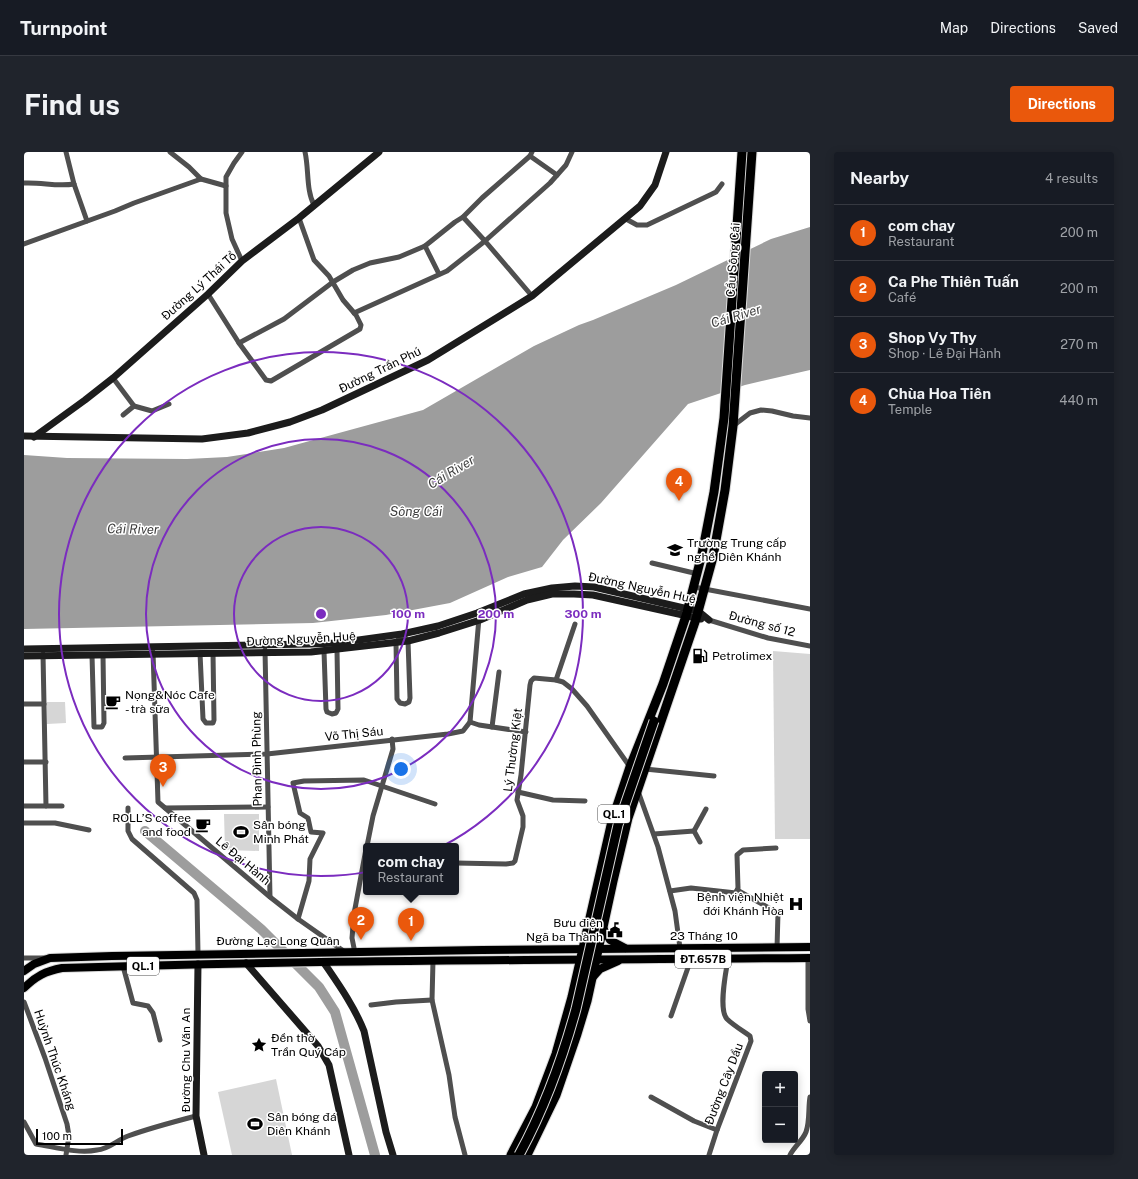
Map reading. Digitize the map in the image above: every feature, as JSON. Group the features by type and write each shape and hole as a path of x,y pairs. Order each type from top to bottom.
{"highway":[{"name":"Cầu Sông Cái","path":"698,574 714,492 724,418 742,152"},
{"name":"Cầu Sông Cái","path":"734,422 752,152"},
{"name":"QL.1","path":"528,1155 545,1120 566,1068 579,1028 592,978 621,844 705,589 719,525 734,422"},
{"name":"QL.1","path":"511,1155 536,1107 556,1054 581,959 612,821 630,767 663,684 687,613 698,574"},
{"name":"QL.1","path":"519,1155 550,1091 568,1038 576,1010 618,825 654,721 663,684"},
{"name":"QL.1","path":"654,721 673,687"}],"main road":[{"name":"ĐT.657B","path":"603,928 610,940 628,949"},
{"name":"23 Tháng 10","path":"598,949 810,947"},
{"name":"Đường Lạc Long Quân","path":"24,971 34,964 50,958 198,954 598,949"},
{"name":"23 Tháng 10","path":"581,959 809,958"},
{"name":"Đường Lạc Long Quân","path":"24,988 37,976 53,970 123,966 581,959"},
{"name":"ĐT.657B","path":"592,978 600,969 623,959"}],"street":[{"path":"66,152 74,184 87,221"},
{"path":"170,152 189,167 200,179 226,186"},
{"path":"242,152 226,177 226,213 228,225 234,245 242,261"},
{"path":"305,152 308,164 310,195 314,205"},
{"name":"Đường Lý Thái Tổ","path":"34,437 113,378 208,294 242,261 299,218 379,152"},
{"path":"354,313 452,268 485,241 557,175 566,164 572,152"},
{"name":"Đường Trần Phú","path":"24,436 202,439 248,433 290,422 322,410 428,360 532,296 640,206 655,185 666,152"},
{"path":"239,343 284,319 333,282 360,266 398,257 425,246 454,222 463,217 531,154 557,175"},
{"path":"24,244 200,179"},
{"path":"24,183 74,184"},
{"path":"626,219 637,225 647,225 716,192 722,184"},
{"path":"463,217 532,296"},
{"path":"208,294 239,343 266,380 271,381 360,330 361,325 354,313 343,300 329,276 314,260 299,218"},
{"path":"425,246 439,274"},
{"path":"113,378 134,406 152,411 169,404"},
{"path":"123,415 134,406"},
{"path":"734,422 750,413 761,410 810,418"},
{"path":"652,563 698,574"},
{"name":"Đường Nguyễn Huệ","path":"24,656 43,652 153,650 265,649 324,651 408,641 439,633 532,592 575,586 594,587 697,615 709,620"},
{"path":"694,587 810,609"},
{"path":"478,616 470,722 492,728 526,732"},
{"name":"Đường Nguyễn Huệ","path":"24,649 43,652 92,655 153,650 213,653 337,643 402,634 478,616"},
{"name":"Đường số 12","path":"709,620 768,638 810,646"},
{"path":"575,624 556,680 563,682 582,700 630,767"},
{"path":"402,634 408,641 410,698 409,702 405,704 400,703 398,699 396,642 402,634"},
{"name":"Phan Đình Phùng","path":"265,649 270,897"},
{"name":"Lê Đại Hành","path":"153,650 158,802 270,897 346,953"},
{"path":"324,651 326,709 327,712 332,714 336,713 338,709 337,650"},
{"path":"43,652 46,806"},
{"path":"200,653 203,719 206,723 213,723 214,720 213,653"},
{"path":"92,655 94,727 102,727 104,723 103,655"},
{"path":"492,728 499,672"},
{"name":"Lý Thường Kiệt","path":"459,863 506,864 514,862 518,852 524,823 517,802 526,732 530,685 531,681 536,677 556,680"},
{"path":"24,704 44,704"},
{"name":"Võ Thị Sáu","path":"125,758 268,754 448,734 464,731 470,722"},
{"path":"368,843 373,816 393,749 392,740"},
{"path":"24,762 46,762"},
{"path":"645,769 714,776"},
{"path":"298,919 309,881 310,859 323,833 311,832 308,818 300,813 293,783 304,781 364,780 435,804"},
{"path":"638,790 654,834 670,891 676,917 680,948"},
{"path":"518,792 553,800 585,801"},
{"path":"24,806 62,806"},
{"path":"164,808 268,807"},
{"path":"128,808 128,832 132,839 194,893 197,900 198,954"},
{"path":"694,831 706,809"},
{"path":"24,823 55,824 89,830"},
{"path":"654,834 694,831"},
{"path":"694,831 700,842"},
{"path":"737,890 737,855 743,850 776,848"},
{"path":"355,953 352,938 354,914 363,868"},
{"path":"670,891 691,888 722,893 736,893 737,890"},
{"path":"737,890 778,913 777,948"},
{"path":"24,958 50,958"},
{"path":"809,958 808,1008 810,1021"},
{"path":"671,1016 691,959"},
{"name":"Đường Cây Dầu","path":"709,1155 751,1041 750,1036 727,1019 723,1011 724,987 728,959"},
{"path":"433,961 432,1000 449,1075 455,1117 465,1155"},
{"path":"324,963 351,1003 361,1025 370,1057 386,1132 393,1155"},
{"name":"Đường Chu Văn An","path":"198,964 196,1116 204,1155"},
{"path":"246,964 318,1046 329,1066 349,1155"},
{"path":"123,966 133,1002 148,1006 153,1013 160,1040"},
{"path":"371,1005 432,1000"},
{"name":"Huỳnh Thúc Kháng","path":"24,1002 67,1124 69,1136 67,1152"},
{"path":"651,1097 694,1121 717,1130"},
{"path":"790,1155 805,1134 810,1097"},
{"path":"24,1122 36,1144 67,1152 104,1149 130,1136 168,1123 196,1116"}],"shaded area":[{"path":"773,651 810,654 810,839 775,839"},
{"path":"47,702 65,702 66,723 47,724"},
{"name":"Sân bóng Minh Phát","path":"224,814 259,814 259,851 225,850"},
{"name":"Sân bóng đá Diên Khánh","path":"276,1079 292,1155 232,1155 218,1092"}],"water":[{"name":"Sông Cái","path":"810,227 810,370 745,385 688,404 601,503 563,540 542,567 508,577 450,603 386,615 313,623 24,629 24,455 67,458 187,459 227,457 284,448 423,410 534,346 579,325 676,285 771,239"}],"waterway":[{"path":"145,831 261,929 319,987 335,1012 375,1155"}],"place":[{"name":"Chùa Hoa Tiên","path":"679,501"},
{"name":"Trường Trung cấp nghề Diên Khánh","path":"675,550"},
{"name":"Petrolimex","path":"700,656"},
{"name":"Nọng&Nóc Cafe - trà sữa","path":"113,702"},
{"name":"Shop Vy Thy","path":"163,787"},
{"name":"ROLL’S coffee and food","path":"203,825"},
{"name":"Sân bóng Minh Phát","path":"241,832"},
{"name":"Bệnh viện Nhiệt đới Khánh Hòa","path":"796,904"},
{"name":"Bưu điện Ngã ba Thành","path":"615,930"},
{"name":"Ca Phe Thiên Tuấn","path":"361,940"},
{"name":"com chay","path":"411,941"},
{"name":"Đền thờ Trần Quý Cáp","path":"259,1045"},
{"name":"Sân bóng đá Diên Khánh","path":"255,1124"}],"water label":[{"name":"Cái River","path":"736,316"},
{"name":"Cái River","path":"451,472"},
{"name":"Cái River","path":"133,529"}]}
